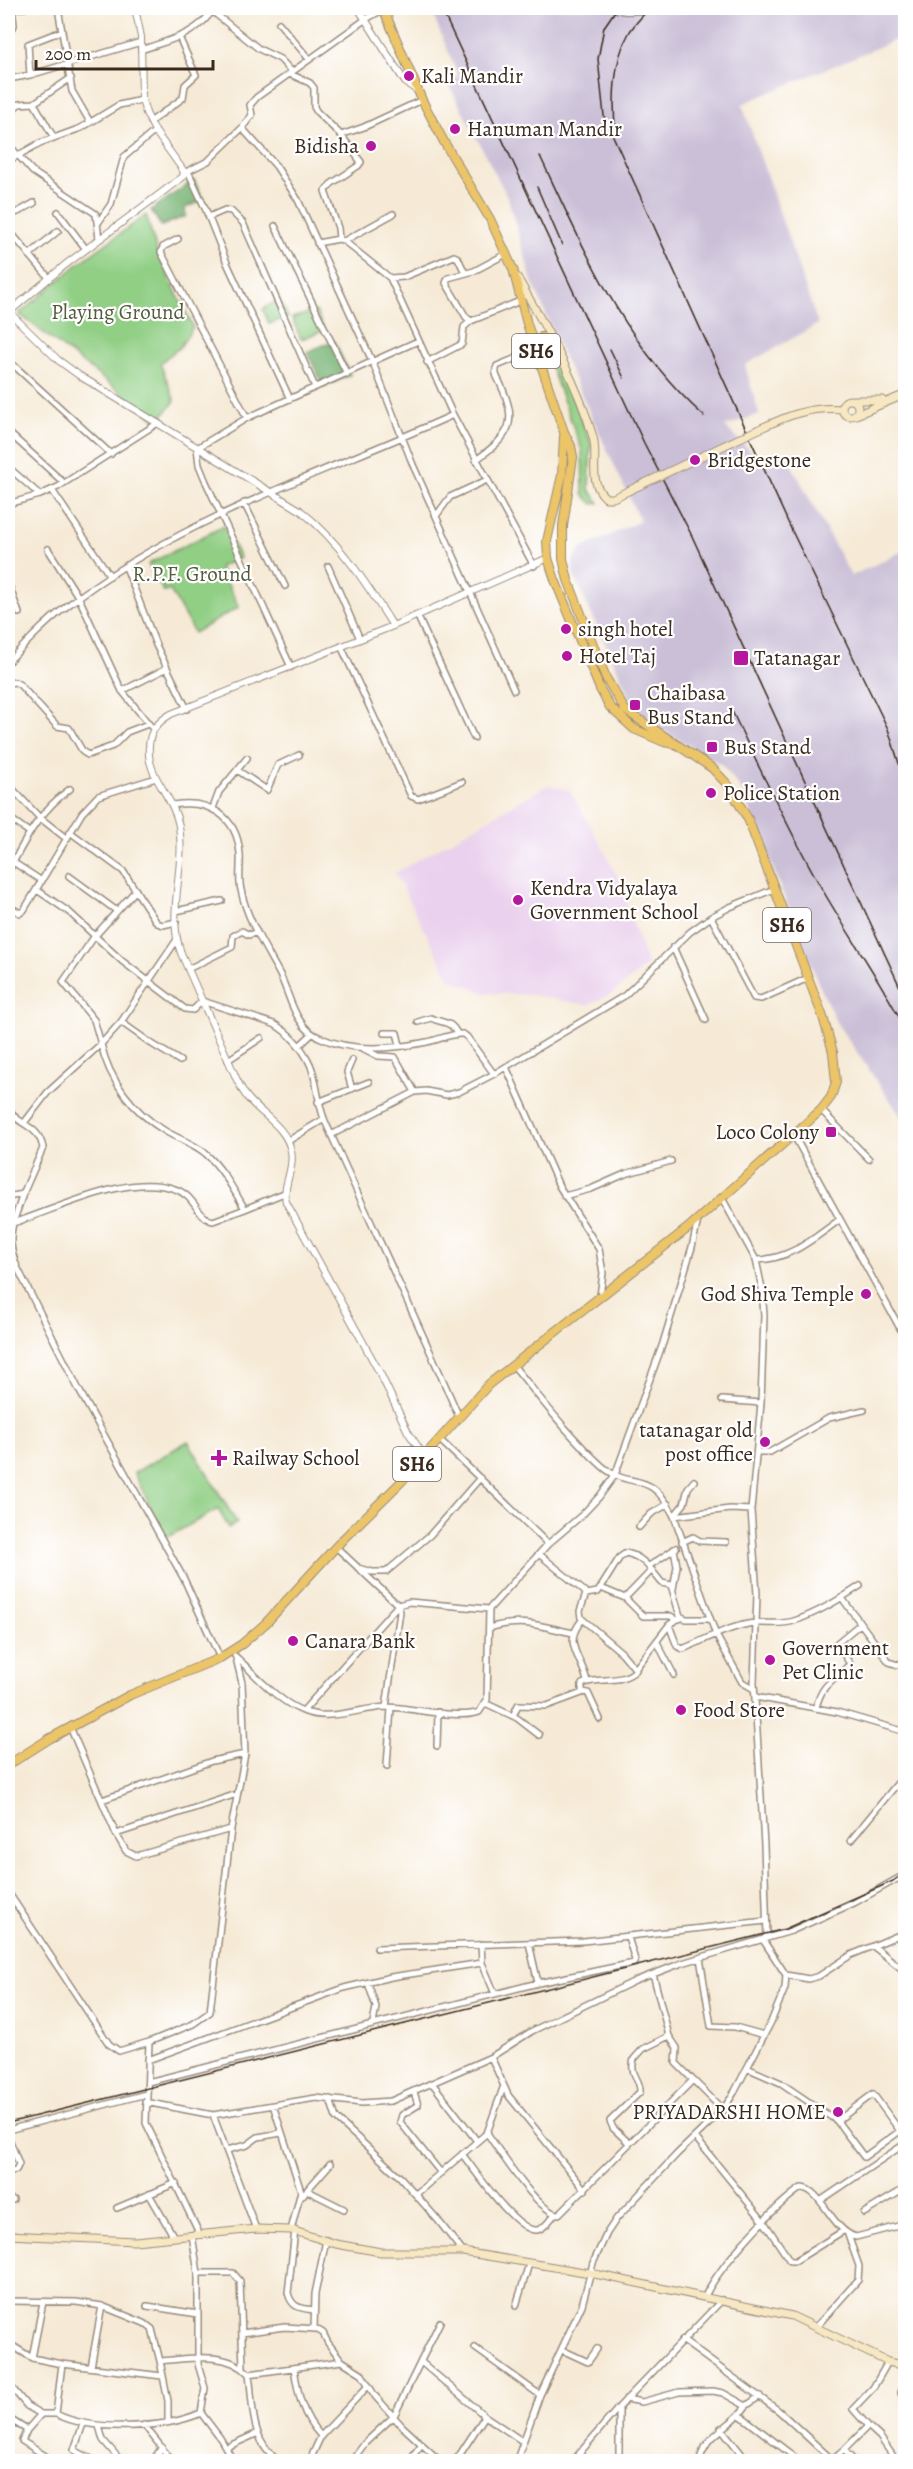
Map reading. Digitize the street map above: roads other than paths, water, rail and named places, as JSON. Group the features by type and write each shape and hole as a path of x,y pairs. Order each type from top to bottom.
{"main road":[{"name":"SH6","path":"8,1765 70,1727 130,1695 234,1653 266,1623 489,1384 698,1219 821,1110 831,1097 836,1082 836,1066 823,1017 748,819 738,799 712,768 626,710 606,678 567,580 563,559 563,534 573,457 571,446 535,349 513,269 490,219 444,142 421,96 383,8"},
{"path":"513,269 553,342 594,439 596,488 606,498 613,498 798,412 815,408 842,409 848,416 856,415 887,400 906,394"},
{"path":"535,349 542,337 553,342"},
{"path":"842,409 845,402 852,400 887,400"},
{"path":"852,400 859,408 856,415"},
{"name":"SH6","path":"564,432 564,462 547,541 548,558 559,591 610,707 634,729 658,740 675,744"},
{"path":"8,2235 135,2241 256,2229 293,2230 381,2252 463,2252 590,2273 792,2316 888,2362 906,2366"}],"street":[{"path":"8,33 14,25 10,8 24,8"},
{"path":"58,8 72,91 90,122"},
{"path":"135,8 141,42 142,100 150,122 154,131 186,172 209,217 226,263 290,399"},
{"path":"341,135 364,127 421,96 405,82 358,8"},
{"path":"383,8 252,102 250,108 252,115 208,161 186,172 182,179 99,239 8,312 58,360 80,376 307,515 341,548 393,626"},
{"path":"614,8 636,10 663,8"},
{"path":"141,50 197,28 213,9 259,49 280,59 291,73 310,83 314,88 314,107 317,112 341,135 361,162 325,191 342,240 390,278 453,415 534,566"},
{"path":"279,23 309,59"},
{"path":"30,75 27,47 29,42 62,31"},
{"path":"150,122 183,98 185,85 196,75 179,37"},
{"path":"8,76 14,78 30,75 141,42"},
{"path":"8,113 19,104 34,103 71,78"},
{"path":"8,162 90,122 119,105 142,100"},
{"path":"34,103 54,138"},
{"path":"242,128 288,183 373,363 402,438 514,690"},
{"path":"97,225 111,204 124,157 154,131"},
{"path":"8,144 33,172 96,214 99,239"},
{"path":"8,214 18,212 34,203"},
{"path":"209,217 225,210 231,211 243,223 315,387"},
{"path":"58,212 86,249"},
{"path":"317,243 342,240 393,214"},
{"path":"275,226 347,374"},
{"path":"8,229 49,278"},
{"path":"29,255 58,231"},
{"path":"178,238 163,247 161,252 247,418"},
{"path":"471,321 466,317 446,283 448,278 465,273 506,254"},
{"path":"390,278 404,277 454,255 458,258 465,273"},
{"path":"428,362 459,346 464,340 464,327 471,321 520,301"},
{"path":"197,448 247,418 418,341"},
{"path":"476,460 504,438 511,419 510,409 495,370 501,363 535,349"},
{"path":"8,360 111,454"},
{"path":"8,662 48,622 110,576 126,567 244,503 453,415"},
{"path":"8,503 52,490 158,423"},
{"path":"8,432 63,482"},
{"path":"197,448 200,465 221,515 291,667"},
{"path":"8,467 40,495"},
{"path":"436,516 450,496 486,480"},
{"path":"52,490 110,576"},
{"path":"244,503 285,586"},
{"path":"48,549 79,598 122,691 151,727 148,756 150,767 173,805 177,815 180,839 176,941 228,1060 247,1097 278,1126 288,1141 292,1165 284,1193 286,1202 381,1375 408,1432 424,1456"},
{"path":"8,683 15,682 20,685 57,726 69,728 83,752 88,756 113,746 127,732 151,727 160,720 393,626 548,558"},
{"path":"328,566 360,639"},
{"path":"126,567 167,668 187,709"},
{"path":"8,583 19,613"},
{"path":"417,615 474,738"},
{"path":"341,646 411,796 418,799 462,782"},
{"path":"122,691 167,668"},
{"path":"237,770 267,790 278,765 299,755"},
{"path":"213,808 219,792 247,758"},
{"path":"8,906 20,913 82,813 98,796 156,778"},
{"path":"8,784 39,817 67,839"},
{"path":"8,872 39,817 57,798 70,789"},
{"path":"173,805 189,802 213,808 229,824 235,834 240,853 241,890 292,1007 305,1027 312,1034 328,1041 362,1048 378,1056 395,1057 415,1092"},
{"path":"8,817 29,832"},
{"path":"70,832 123,871 157,923 164,925 176,922"},
{"path":"13,862 42,880"},
{"path":"69,876 117,911"},
{"path":"331,1134 415,1092 426,1090 447,1095 459,1092 494,1074 624,996 674,947 711,917 774,889"},
{"path":"36,890 69,912 94,937 149,983 190,1011 197,1008 202,1001"},
{"path":"136,890 94,937 63,982 94,1020 105,1062 122,1092 162,1130 189,1143 213,1161 224,1173 245,1209"},
{"path":"176,911 222,902"},
{"path":"711,917 754,998 761,999 808,978"},
{"path":"188,969 232,947 233,936 236,933 242,931 249,935 258,932"},
{"path":"24,1123 48,1092 122,1022 176,941"},
{"path":"674,947 706,1020"},
{"path":"202,1001 274,1024 291,1036 299,1046 314,1075 318,1102 324,1119 459,1417"},
{"path":"418,1022 431,1018 439,1022 448,1022 454,1026 457,1034"},
{"path":"122,1022 152,1044 180,1060"},
{"path":"384,1033 397,1033 400,1045"},
{"path":"299,1046 312,1034"},
{"path":"362,1048 422,1043 457,1034 467,1037 494,1074"},
{"path":"228,1060 261,1038"},
{"path":"352,1060 347,1072 352,1089"},
{"path":"506,1067 564,1196 599,1249 603,1273 600,1296"},
{"path":"318,1102 369,1082"},
{"path":"8,1104 11,1115 38,1133 43,1148 13,1223 11,1244 17,1267 79,1390 184,1578 220,1658"},
{"path":"821,1110 869,1159"},
{"path":"288,1141 324,1119"},
{"path":"793,1134 906,1339"},
{"path":"564,1196 671,1161"},
{"path":"13,1223 92,1196 140,1185 159,1185 186,1194 207,1219 220,1220 284,1193"},
{"path":"8,1197 23,1194"},
{"path":"722,1198 756,1260 762,1288 764,1316 761,1403 751,1510 757,1594 754,1689 764,1845 766,1935 763,1940"},
{"path":"234,1653 280,1697 314,1715 388,1708 472,1714 478,1712 485,1703 489,1680 489,1609 548,1544 582,1515 615,1475 663,1342 692,1247 698,1219"},
{"path":"756,1260 783,1257 839,1220"},
{"path":"513,1365 575,1439 604,1468 615,1475 651,1485 668,1504 708,1619 742,1682 754,1689"},
{"path":"722,1400 761,1403"},
{"path":"757,1452 771,1452 829,1418 864,1410"},
{"path":"439,1438 548,1544"},
{"path":"356,1567 372,1572 386,1572 430,1535 480,1478"},
{"path":"674,1516 684,1504 688,1488 694,1481"},
{"path":"639,1527 651,1514 668,1504"},
{"path":"674,1516 730,1509 751,1510"},
{"path":"625,1598 651,1568 693,1537 700,1541 726,1542"},
{"path":"336,1547 398,1605 400,1612 388,1708 387,1766"},
{"path":"674,1549 677,1566 673,1588 679,1619"},
{"path":"539,1554 586,1594 595,1594 601,1588 622,1554 630,1554 651,1568 660,1581 669,1583 673,1588"},
{"path":"669,1625 677,1646 681,1649 756,1623 779,1624 794,1621 842,1598 860,1586"},
{"path":"601,1588 625,1598 643,1616 708,1619"},
{"path":"586,1594 579,1615 582,1620 622,1653 636,1668"},
{"path":"842,1598 889,1662 898,1665 906,1660"},
{"path":"303,1711 398,1605 409,1602 489,1609"},
{"path":"583,1692 582,1684 588,1681 605,1682 634,1672 669,1625 679,1619"},
{"path":"582,1620 573,1633 572,1640 588,1681"},
{"path":"489,1628 513,1622 524,1622 573,1633"},
{"path":"816,1708 822,1689 850,1664 837,1643 860,1624"},
{"path":"657,1642 674,1675"},
{"path":"8,1892 109,2044 119,2051 149,2042 193,2024 210,2012 231,1829 245,1754 242,1683 234,1653"},
{"path":"513,1716 518,1705 547,1706 587,1692 600,1719"},
{"path":"755,1697 869,1720 906,1732"},
{"path":"485,1703 513,1716 539,1735"},
{"path":"437,1746 438,1712"},
{"path":"70,1727 116,1834 126,1851 136,1856 231,1829"},
{"path":"102,1800 212,1761 245,1754"},
{"path":"851,1840 906,1773"},
{"path":"116,1834 237,1794"},
{"path":"145,2102 213,2115 310,2098 362,2103 391,2101 491,2057 532,2031 635,1981 821,1919 906,1874"},
{"path":"377,1948 628,1937 766,1920"},
{"path":"786,1975 800,1979 819,1976 851,1955 906,1932"},
{"path":"148,2082 538,1983 634,1964 635,1960 628,1937"},
{"path":"516,2462 540,2395 582,2305 590,2273 607,2233 617,2218 723,2110 780,2003 786,1975 763,1940"},
{"path":"529,1943 538,1983"},
{"path":"481,1944 482,1963 495,1995"},
{"path":"873,1946 905,1971 906,1986"},
{"path":"700,1958 711,2026 735,2027 764,2035"},
{"path":"148,2060 219,2036 318,1997 368,1983 482,1963"},
{"path":"653,1974 669,2036 677,2048 676,2063 723,2110"},
{"path":"368,1983 376,2007 373,2024"},
{"path":"629,2143 613,2128 610,2121 640,2092 640,2085 633,2073 634,2059 643,2049 669,2036"},
{"path":"149,2042 146,2123 150,2136 176,2183 196,2234 198,2369 205,2388 201,2413 227,2447 234,2462"},
{"path":"491,2057 503,2088 585,2190"},
{"path":"747,2068 781,2083 837,2121 864,2157 900,2131 873,2094 837,2121"},
{"path":"462,2154 498,2200 529,2229 536,2230 542,2228 554,2214 564,2212 693,2080"},
{"path":"432,2083 477,2141"},
{"path":"416,2194 487,2133 503,2088"},
{"path":"414,2092 418,2105 402,2115 400,2122 441,2173"},
{"path":"8,2130 146,2094"},
{"path":"330,2099 336,2118 416,2194 463,2252"},
{"path":"273,2105 300,2185 301,2197 293,2230 288,2293 292,2304 313,2310"},
{"path":"213,2115 256,2229"},
{"path":"227,2150 247,2145 258,2137 281,2133"},
{"path":"487,2133 535,2198 554,2214"},
{"path":"8,2136 19,2164 16,2170 8,2172"},
{"path":"695,2137 764,2222 792,2262 845,2233 856,2237 894,2229 906,2224"},
{"path":"820,2201 906,2143"},
{"path":"301,2197 330,2164"},
{"path":"117,2208 176,2183"},
{"path":"705,2296 722,2268 764,2222 801,2188 811,2191 845,2233 859,2266 858,2280 816,2327"},
{"path":"864,2213 906,2188"},
{"path":"308,2191 344,2210"},
{"path":"149,2193 174,2237"},
{"path":"314,2329 313,2310 326,2240"},
{"path":"516,2306 529,2264"},
{"path":"198,2273 228,2272 237,2276 240,2281 243,2367"},
{"path":"572,2462 626,2399 722,2300"},
{"path":"8,2301 102,2306 148,2325 154,2332 154,2345 160,2361 168,2401 168,2421"},
{"path":"32,2358 43,2302"},
{"path":"91,2367 102,2306"},
{"path":"147,2306 198,2314"},
{"path":"351,2462 365,2443 394,2416 440,2322"},
{"path":"242,2333 285,2327 314,2329 323,2333 342,2361 361,2373 368,2386 394,2416 421,2445 441,2462"},
{"path":"682,2340 760,2396 831,2459 844,2450 868,2426"},
{"path":"8,2343 32,2358 62,2364 162,2376"},
{"path":"475,2348 540,2395"},
{"path":"562,2350 588,2362 597,2349"},
{"path":"160,2361 221,2358 243,2367 249,2374 256,2434 279,2462"},
{"path":"249,2374 342,2361"},
{"path":"421,2362 485,2416 522,2441"},
{"path":"888,2362 873,2388 853,2409 880,2437 897,2462"},
{"path":"56,2414 62,2364"},
{"path":"294,2368 298,2395 305,2415 321,2436"},
{"path":"906,2377 902,2393 906,2405"},
{"path":"8,2383 27,2406 41,2414 56,2414 83,2424 144,2425 190,2418 201,2413"},
{"path":"309,2462 321,2436 368,2386"},
{"path":"626,2399 642,2402 679,2392 713,2391 723,2393 746,2406"},
{"path":"699,2462 709,2441 721,2428 740,2415 746,2406 760,2396"},
{"path":"619,2407 620,2462"},
{"path":"41,2414 27,2430 23,2443 54,2462"},
{"path":"740,2415 801,2462"},
{"path":"455,2462 485,2416"},
{"path":"8,2418 27,2430"},
{"path":"83,2424 74,2451 97,2462"},
{"path":"144,2425 173,2462"},
{"path":"99,2426 103,2440 122,2462"},
{"path":"721,2428 748,2462"},
{"path":"227,2447 256,2434"},
{"path":"408,2462 421,2445"},
{"path":"152,2462 162,2447"},
{"path":"844,2450 855,2462"}],"railway":[{"path":"441,8 644,443 691,534 906,1000"},
{"path":"617,8 604,27 598,59 604,116 792,531 888,729 904,779"},
{"path":"616,134 614,95 620,56 633,26 649,8"},
{"path":"540,156 590,261 629,327 676,389 704,416"},
{"path":"537,187 562,245"},
{"path":"610,349 624,378"},
{"path":"731,709 810,867 906,1030"},
{"path":"8,2123 785,1929 893,1881 906,1872"}],"place":[{"name":"Kali Mandir","path":"409,76"},
{"name":"Hanuman Mandir","path":"455,129"},
{"name":"Bidisha","path":"371,146"},
{"name":"Bridgestone","path":"695,460"},
{"name":"singh hotel","path":"566,629"},
{"name":"Hotel Taj","path":"567,656"},
{"name":"Tatanagar","path":"741,658"},
{"name":"Chaibasa Bus Stand","path":"635,705"},
{"name":"Bus Stand","path":"712,747"},
{"name":"Police Station","path":"711,793"},
{"name":"Kendra Vidyalaya Government School","path":"518,900"},
{"name":"Loco Colony","path":"831,1132"},
{"name":"God Shiva Temple","path":"866,1294"},
{"name":"tatanagar old post office","path":"765,1442"},
{"name":"Railway School","path":"219,1458"},
{"name":"Canara Bank","path":"293,1641"},
{"name":"Government Pet Clinic","path":"770,1660"},
{"name":"Food Store","path":"681,1710"},
{"name":"PRIYADARSHI HOME","path":"838,2112"}],"park label":[{"name":"Playing Ground","path":"118,312"},
{"name":"R.P.F. Ground","path":"192,574"}]}
